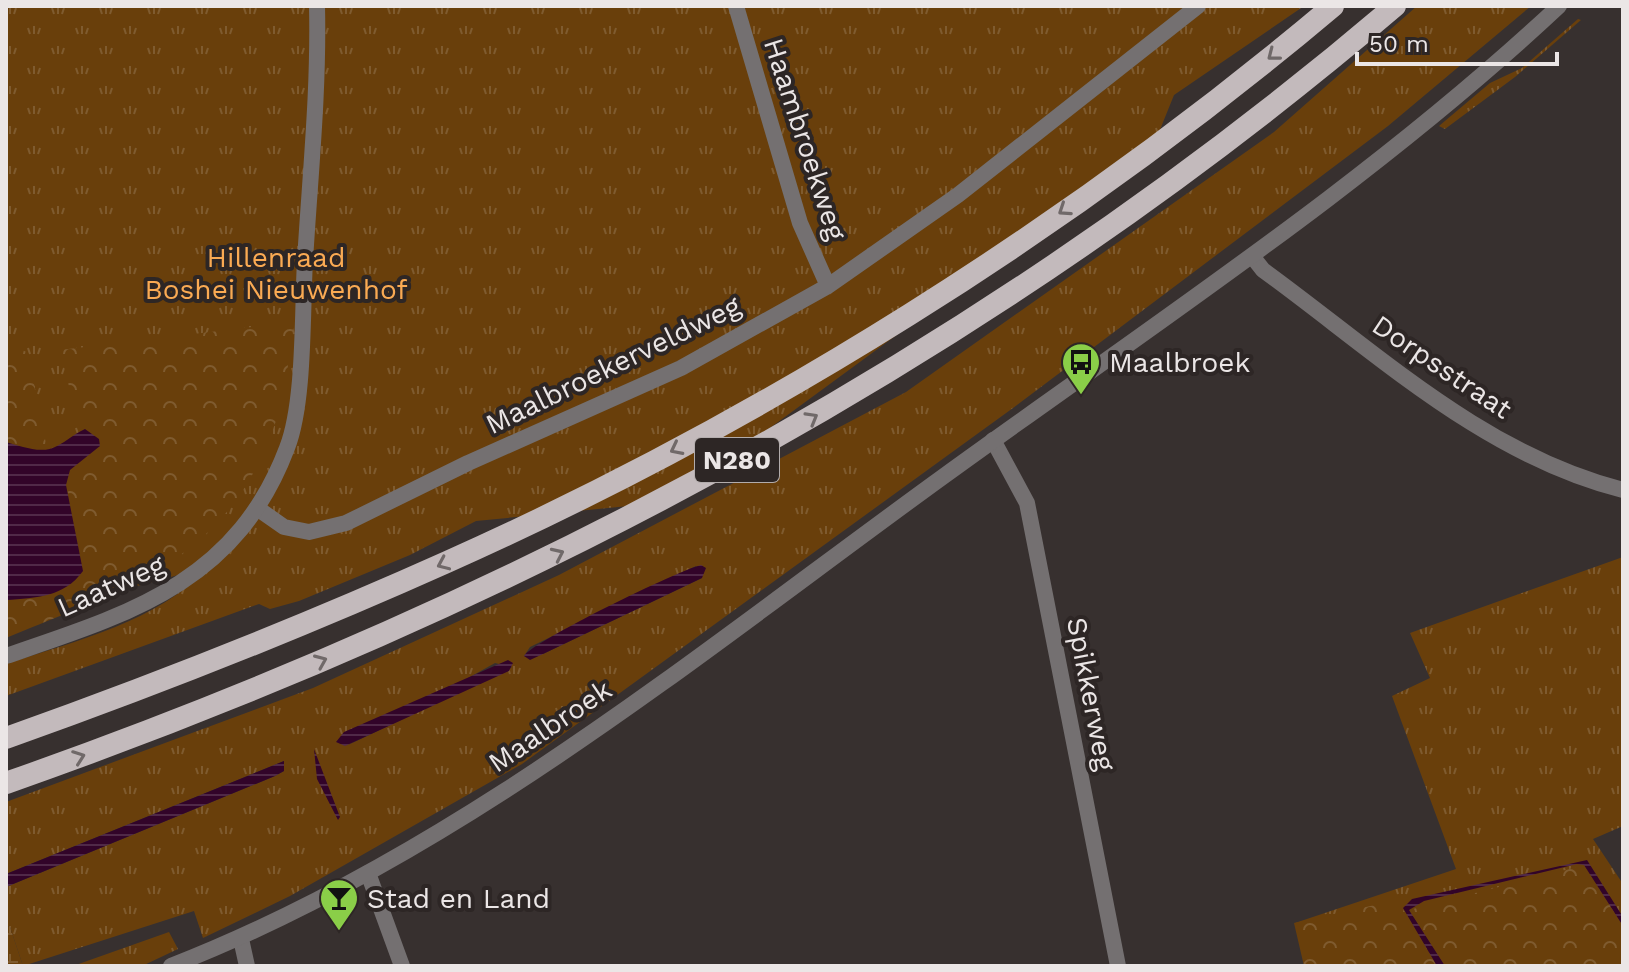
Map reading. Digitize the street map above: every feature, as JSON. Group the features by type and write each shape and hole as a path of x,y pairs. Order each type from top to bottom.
{"highway":[{"name":"N280","path":"6,738 150,687 448,562 689,442 839,356 978,268 1206,107 1333,6"},
{"name":"N280","path":"6,783 163,726 448,606 577,545 762,447 996,306 1110,228 1268,110 1395,6"}],"street":[{"name":"Laatweg","path":"6,656 123,615 180,585 222,549 257,508 288,447 299,382 317,6"},
{"name":"Haambroekweg","path":"736,6 800,223 828,286"},
{"name":"Maalbroekerveldweg","path":"257,508 284,527 309,532 346,523 468,463 681,368 828,286 958,195 1198,6"},
{"name":"Maalbroek","path":"171,966 241,939 368,873 548,762 1252,256 1407,136 1559,6"},
{"name":"Dorpsstraat","path":"1252,256 1263,270 1402,376 1489,434 1586,481 1623,490"},
{"name":"Spikkerweg","path":"993,440 1027,503 1118,966"},
{"path":"368,873 402,966"},
{"path":"241,939 247,966"}],"green space":[{"name":"Hillenraad Boshei Nieuwenhof","path":"6,6 1304,6 1174,95 1153,147 669,502 476,521 410,555 299,601 270,609 259,604 6,696 6,664 141,616 189,586 212,566 6,621"},
{"path":"1417,6 1531,6 1388,126 1013,408 522,764 290,896 203,938 194,911 23,966 10,927 6,926 6,887 275,776 284,771 284,761 6,874 6,802 313,688 559,575 906,392 1274,132","holes":["696,566 702,578 543,654 524,656 530,647","495,663 512,667 346,746"]},
{"path":"1578,19 1581,20 1515,77 1445,129 1439,126 1490,83 1522,68"},
{"path":"294,322 280,407 257,466 232,505 204,536 171,562 134,583 6,638 6,600 47,596 80,543 66,485 70,470 99,446 80,431 60,350"},
{"path":"6,341 28,353 47,449 6,442"},
{"path":"1623,557 1623,826 1593,839 1623,884 1623,966 1312,966 1295,923 1456,869 1392,696 1430,678 1410,633"},
{"path":"1577,867 1586,868 1623,926 1623,966 1445,966 1409,910"},
{"path":"1411,897 1403,909 1437,966 1304,966 1294,923"},
{"path":"6,926 10,927 23,966 6,966"},
{"path":"169,932 178,949 142,966 73,966"}],"shaded area":[{"path":"85,429 99,439 100,446 70,470 66,485 83,571 76,580 58,591 39,597 6,600 6,442 45,450"},
{"path":"701,565 706,568 702,578 530,660 524,656 552,636 608,607"},
{"path":"508,660 513,663 509,671 345,746 336,742 344,732"},
{"path":"314,749 340,817 338,820 317,779"},
{"path":"284,761 284,771 275,776 6,887 6,874"},
{"path":"1587,860 1623,917 1623,926 1584,865 1577,864 1424,901 1409,910 1445,966 1437,966 1403,908 1412,899"}],"place":[{"name":"Maalbroek","path":"1081,396"},
{"name":"Stad en Land","path":"339,932"}]}
